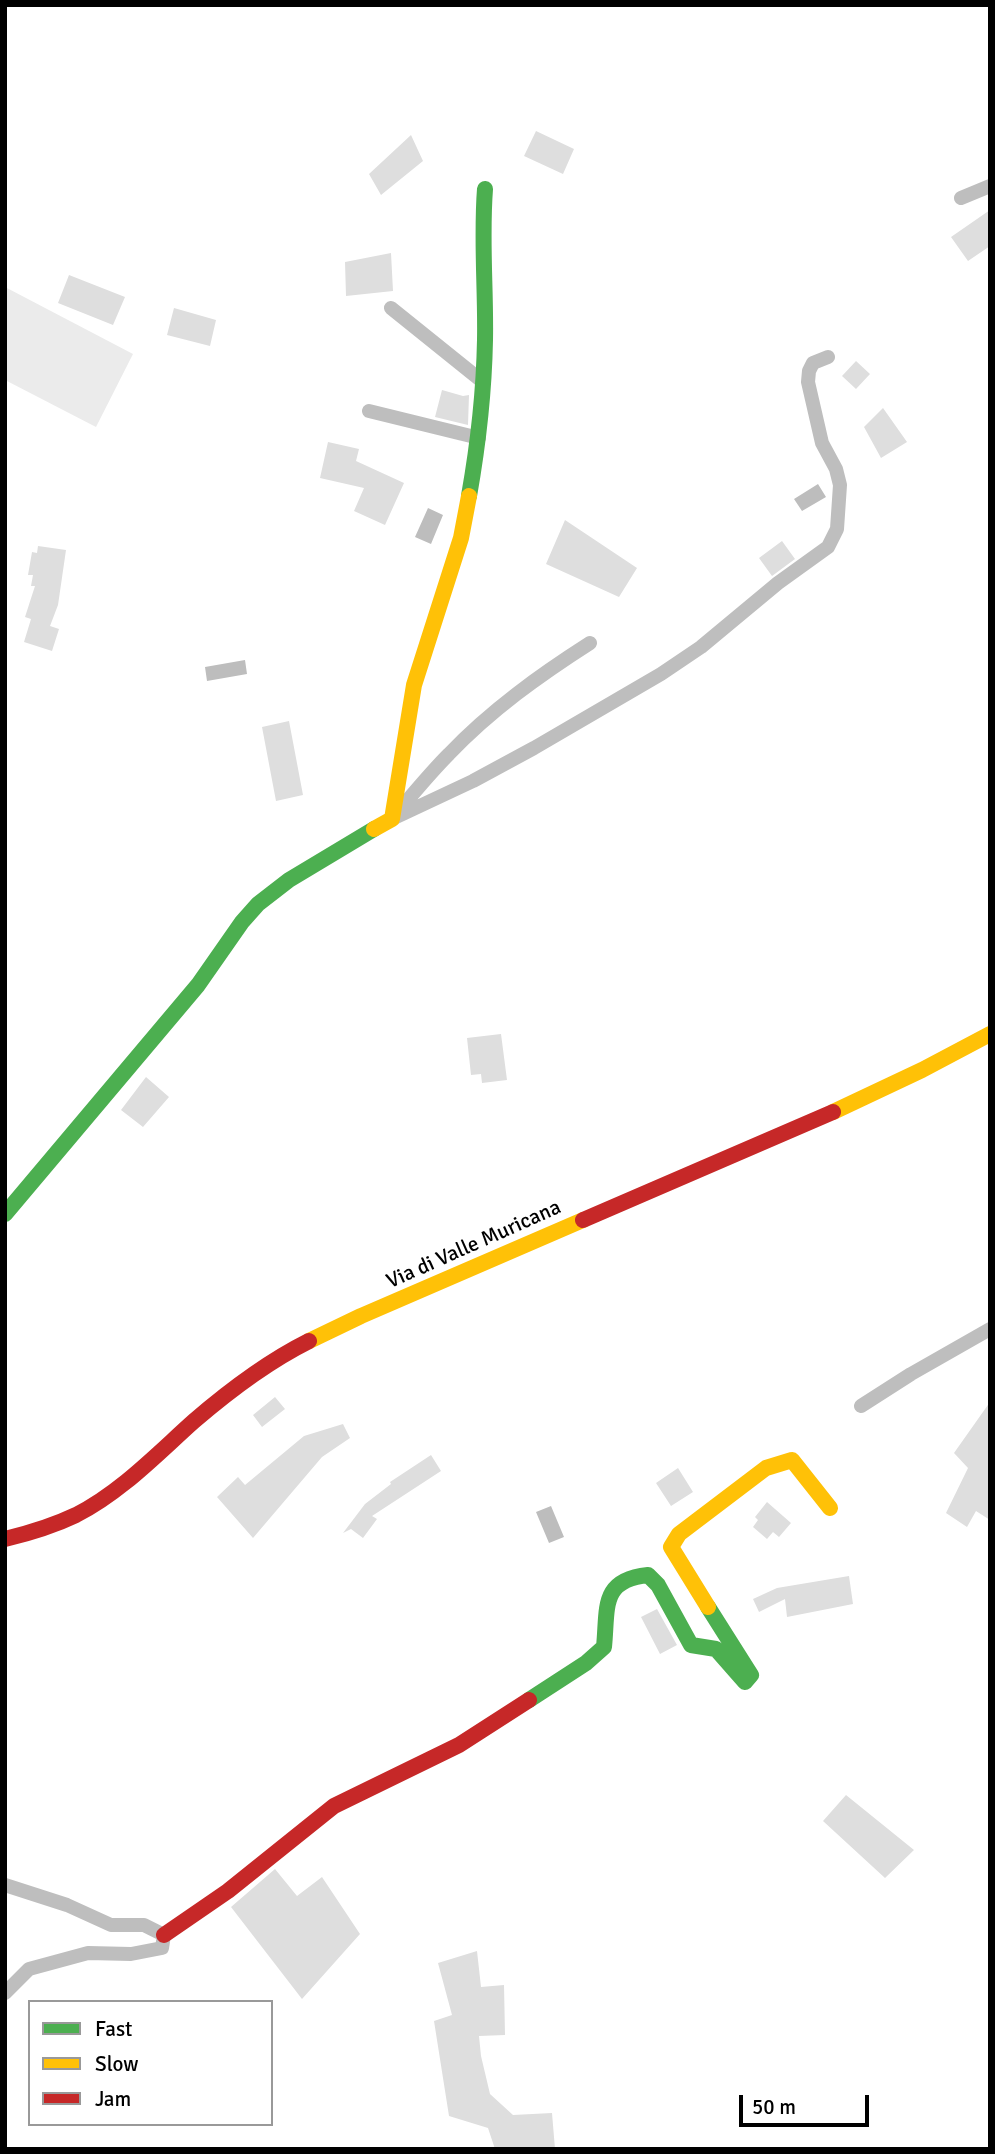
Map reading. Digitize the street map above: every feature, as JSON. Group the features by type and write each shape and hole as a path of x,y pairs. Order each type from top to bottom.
{"street":[{"path":"961,198 990,186"},
{"path":"392,819 414,685 457,554 479,438 485,330 482,223 485,189"},
{"path":"391,308 483,382"},
{"path":"5,1214 198,985 258,904 289,880 392,819 473,781 661,674 828,547 837,529 841,485 821,437 808,382 813,363 828,357"},
{"path":"369,411 479,438"},
{"path":"392,819 449,754 480,725 524,687 590,643"},
{"name":"Via di Valle Muricana","path":"5,1539 50,1529 97,1504 131,1479 210,1407 247,1378 326,1332 803,1126 914,1074 990,1034"},
{"path":"861,1406 990,1329"},
{"path":"5,1993 29,1969 88,1953 131,1954 162,1948 164,1935 228,1891 334,1806 459,1745 586,1663 604,1647 609,1598 613,1589 626,1579 648,1575 658,1585 691,1646 716,1649 746,1682 751,1675 671,1547 678,1534 766,1468 792,1460 830,1508"},
{"path":"5,1885 67,1905 111,1924 144,1925 164,1935"}],"shaded area":[{"path":"5,287 133,354 96,427 5,380"},
{"path":"818,484 826,497 802,511 794,499"},
{"path":"428,508 443,515 431,544 415,537"},
{"path":"245,660 247,674 207,681 205,667"},
{"path":"551,1506 564,1537 549,1543 536,1512"}],"building":[{"path":"536,131 574,149 563,174 524,156"},
{"path":"411,135 423,161 381,195 369,174"},
{"path":"990,210 990,246 968,261 951,237"},
{"path":"391,253 393,291 346,296 345,262"},
{"path":"69,275 125,297 113,325 58,303"},
{"path":"174,308 216,320 210,346 167,335"},
{"path":"856,361 870,374 856,389 842,376"},
{"path":"442,390 469,395 468,425 435,417"},
{"path":"883,408 907,442 881,458 864,427"},
{"path":"328,442 359,449 356,461 404,483 385,525 354,511 364,488 320,478"},
{"path":"565,520 637,568 619,597 546,564"},
{"path":"782,541 795,559 772,576 759,558"},
{"path":"38,546 66,550 58,605 50,626 59,629 52,651 24,642 31,619 25,617 35,586 31,586 33,575 28,575 32,552 37,553"},
{"path":"289,721 303,795 276,801 262,727"},
{"path":"501,1034 507,1080 482,1083 481,1074 471,1075 467,1038"},
{"path":"146,1077 169,1097 143,1127 121,1110"},
{"path":"275,1397 285,1409 262,1427 253,1415"},
{"path":"990,1402 990,1520 976,1511 967,1527 946,1513 968,1468 954,1453"},
{"path":"343,1424 350,1438 322,1457 253,1538 217,1497 238,1477 245,1485 304,1436"},
{"path":"431,1455 441,1471 372,1516 377,1519 363,1538 351,1529 343,1533 365,1504 391,1484 390,1482"},
{"path":"678,1468 693,1492 671,1506 656,1483"},
{"path":"767,1502 791,1523 779,1537 773,1532 767,1539 753,1527 758,1520 755,1517"},
{"path":"849,1576 853,1604 787,1617 785,1599 759,1612 753,1599 777,1588"},
{"path":"657,1609 677,1645 660,1654 641,1617"},
{"path":"846,1795 914,1850 885,1878 823,1821"},
{"path":"275,1869 297,1896 322,1877 360,1934 302,1999 231,1907"},
{"path":"477,1951 481,1987 504,1985 505,2035 479,2036 490,2094 513,2115 552,2113 555,2149 495,2149 488,2128 449,2116 434,2021 452,2015 438,1963"}],"traffic: fast":[{"path":"469,496 480,419 484,360 485,189"},
{"path":"5,1214 198,985 242,922 258,904 289,880 374,829"},
{"path":"529,1700 586,1663 604,1647 607,1608 614,1590 632,1578 648,1575 658,1585 691,1645 716,1649 745,1682 751,1675 708,1607"}],"traffic: slow":[{"path":"374,829 392,819 414,685 461,538 469,496"},
{"path":"833,1112 990,1034"},
{"path":"309,1341 583,1220"},
{"path":"708,1607 671,1547 679,1534 766,1468 792,1460 830,1508"}],"traffic: jam":[{"path":"583,1220 833,1112"},
{"path":"5,1539 59,1523 92,1506 138,1472 235,1388 278,1358 309,1341"},
{"path":"164,1935 228,1891 334,1806 459,1745 529,1700"}]}
